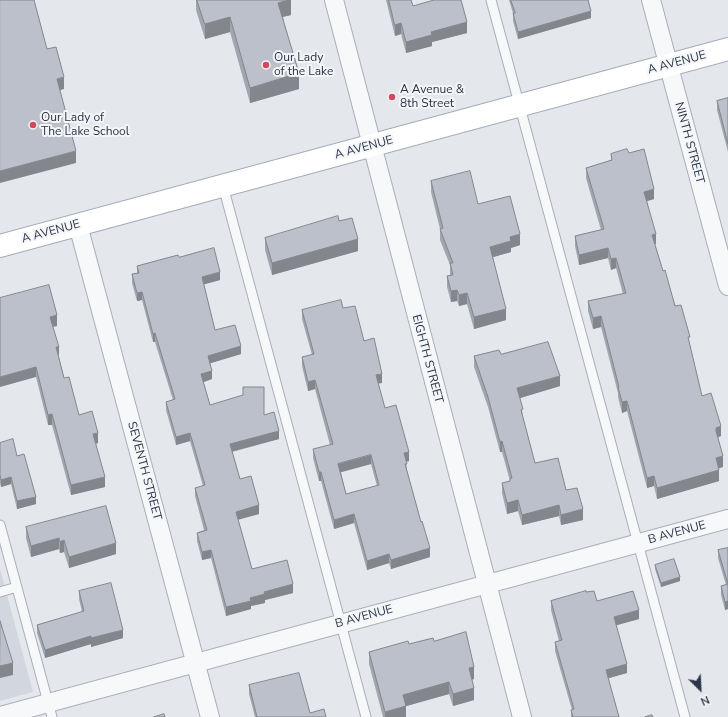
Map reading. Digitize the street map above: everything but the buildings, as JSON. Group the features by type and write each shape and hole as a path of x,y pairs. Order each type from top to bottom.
{"main road":[{"name":"A AVENUE","path":"0,246 728,49"}],"street":[{"name":"EIGHTH STREET","path":"334,0 486,585 522,717"},
{"name":"NINTH STREET","path":"651,0 728,286"},
{"name":"SEVENTH STREET","path":"78,225 210,717"},
{"name":"B AVENUE","path":"0,716 50,710 196,663 728,519"}],"lane":[{"path":"491,0 685,717"},
{"path":"223,186 366,717"},
{"path":"0,525 3,545 17,587 50,710"},
{"path":"0,592 17,587"}],"shaded area":[{"path":"0,569 33,692 0,701"}],"place":[{"name":"Our Lady of the Lake","path":"266,65"},
{"name":"A Avenue & 8th Street","path":"392,97"},
{"name":"Our Lady of The Lake School","path":"33,125"}]}
